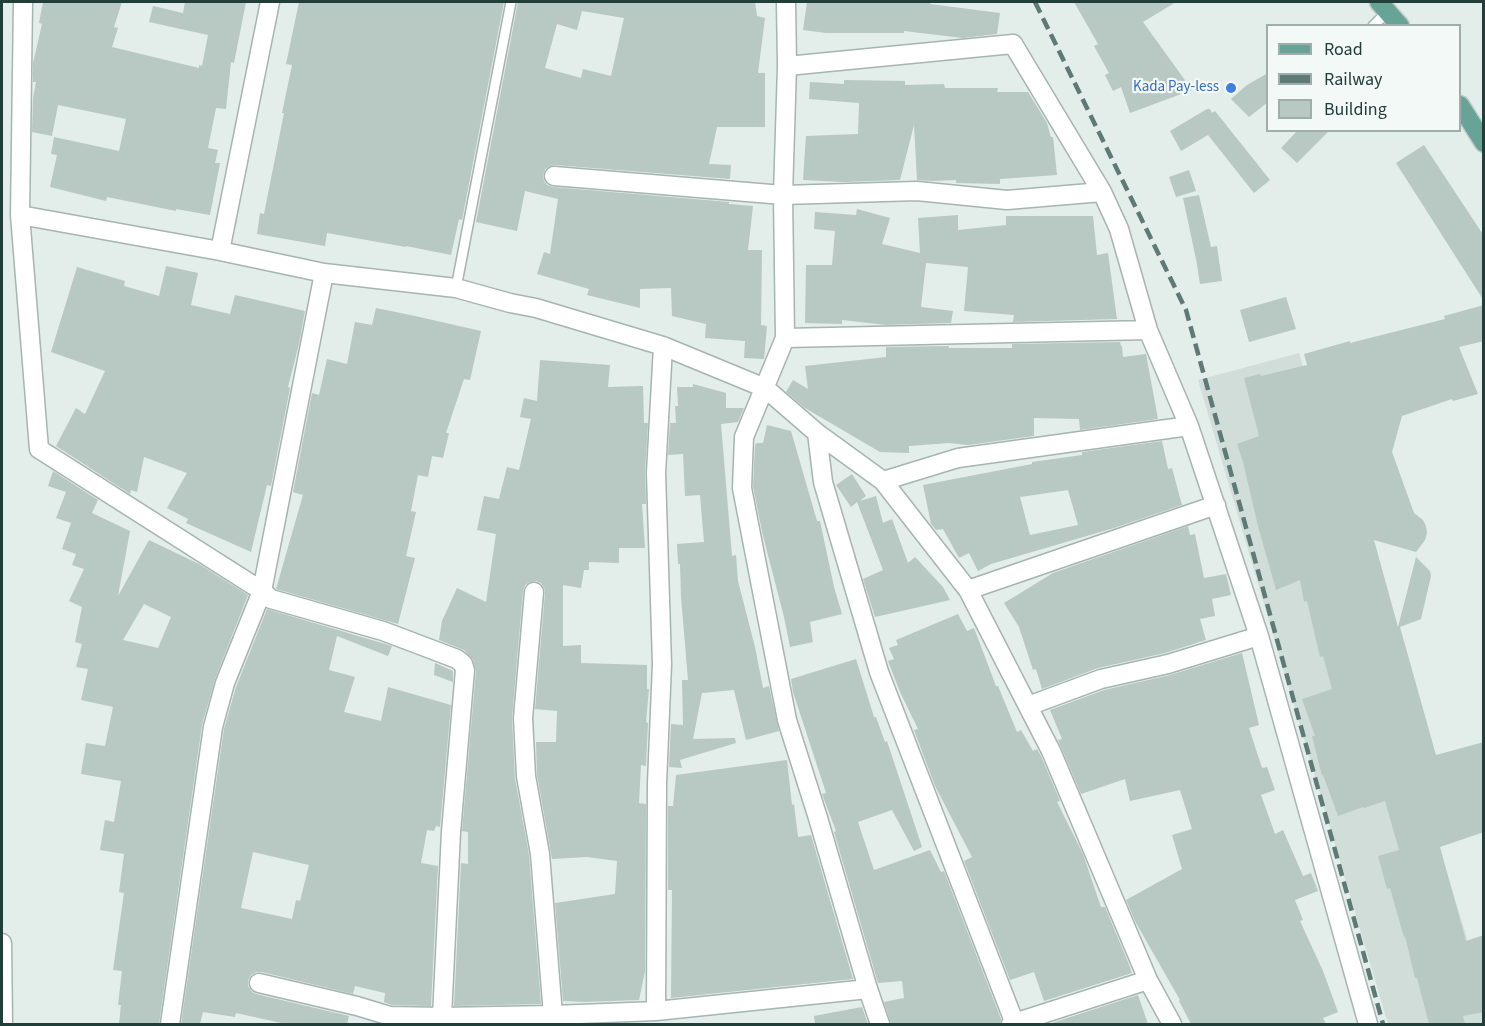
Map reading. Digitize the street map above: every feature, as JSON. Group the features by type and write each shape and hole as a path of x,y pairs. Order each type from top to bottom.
{"main road":[{"path":"1384,6 1398,24"},
{"path":"1461,107 1484,143"}],"street":[{"path":"23,2 20,215 39,449 262,591 271,599 382,631 457,658 463,664 465,670 451,832 442,1017"},
{"path":"220,251 270,2"},
{"path":"786,2 787,66 783,195 785,338 744,437 742,488 787,720 880,1024"},
{"path":"787,66 1013,44 1102,192 1119,229 1148,330 1189,426 1259,636 1368,1024"},
{"path":"554,176 783,195 917,191 1007,200 1102,192"},
{"path":"20,215 220,251 324,273 456,288 536,308 663,346 765,388 817,433 883,481 968,590 1051,751 1148,981 1172,1024"},
{"path":"170,1024 213,727 225,683 262,591 324,273"},
{"path":"785,338 1148,330"},
{"path":"656,1011 657,783 662,664 656,473 663,346"},
{"path":"883,481 958,458 1189,426"},
{"path":"817,433 823,482 879,672 1013,1024 1148,981"},
{"path":"968,590 1216,505"},
{"path":"534,592 523,718 526,776 540,854 553,1015"},
{"path":"1028,706 1101,680 1168,664 1259,636"},
{"path":"2,943 3,1024"},
{"path":"259,983 390,1016 442,1017 656,1011 868,989"}],"lane":[{"path":"456,288 511,2"},
{"path":"1374,24 1384,6"}],"shaded area":[{"path":"1299,353 1441,854 1483,990 1483,1024 1388,1024 1198,380"}],"building":[{"path":"43,2 122,2 114,27 118,28 112,47 199,68 199,65 202,66 208,35 149,22 153,6 183,13 185,2 246,2 234,63 231,62 226,109 216,108 208,148 218,150 215,163 220,163 210,215 176,209 176,211 107,197 106,201 50,187 57,155 51,154 54,137 119,151 126,119 58,105 52,136 32,132 36,82 33,82 33,63 42,24 39,23"},
{"path":"299,2 504,2 462,220 459,219 451,255 327,233 325,246 257,234 260,213 264,214 284,113 282,113 292,65 286,64"},
{"path":"518,2 755,2 757,16 765,18 758,73 765,73 765,127 717,127 709,164 731,165 730,179 555,165 545,169 543,176 547,185 553,187 753,206 748,250 762,250 761,325 767,326 764,359 744,358 745,341 705,338 706,324 672,316 671,288 640,289 640,308 587,295 589,289 537,274 544,252 550,254 558,199 525,191 517,231 476,222","holes":["582,11 624,18 611,76 583,69 581,78 545,68 557,24 577,30"]},
{"path":"807,2 931,2 930,4 1000,13 997,34 963,38 904,31 904,33 826,33 803,30"},
{"path":"1074,2 1176,2 1143,22 1192,90 1130,113 1121,87 1113,91 1105,75 1109,73 1094,46 1098,44"},
{"path":"1266,74 1266,104 1249,117 1231,99 1247,85"},
{"path":"844,80 905,81 905,85 944,84 945,88 998,88 997,92 1028,92 1053,137 1057,175 1000,179 1000,184 956,183 956,180 917,180 914,125 900,180 844,182 803,180 806,136 858,134 859,103 809,99 810,82 844,84"},
{"path":"1210,109 1212,113 1215,111 1270,180 1254,193 1208,135 1181,151 1170,131"},
{"path":"1296,132 1328,132 1297,163 1281,148"},
{"path":"1424,145 1484,236 1484,301 1396,163"},
{"path":"1189,170 1196,191 1176,197 1169,177"},
{"path":"1199,195 1211,247 1217,246 1222,281 1200,284 1183,198"},
{"path":"857,209 890,218 882,244 920,253 918,218 958,215 958,230 1006,225 1006,216 1093,216 1097,255 1108,253 1117,319 1013,322 1014,315 964,311 968,267 926,263 921,307 953,311 951,323 886,325 842,320 842,324 805,323 806,265 832,265 835,231 814,229 815,212 856,215"},
{"path":"166,266 198,273 191,305 230,314 235,295 305,311 288,387 290,388 271,486 267,485 251,552 186,523 188,519 167,508 187,473 144,457 137,492 131,490 130,494 56,446 76,408 85,414 105,371 51,352 77,267 125,281 124,286 159,296"},
{"path":"1286,297 1296,329 1249,342 1240,310"},
{"path":"1484,305 1484,341 1459,347 1478,394 1453,401 1452,399 1402,416 1392,452 1414,513 1423,520 1426,526 1425,540 1416,552 1374,540 1398,627 1416,557 1430,571 1431,576 1421,619 1400,627 1436,755 1484,742 1484,832 1440,847 1466,941 1484,935 1484,1012 1463,1016 1465,1024 1429,1024 1405,936 1390,888 1387,889 1378,856 1399,850 1385,801 1338,816 1322,776 1312,736 1315,736 1302,699 1332,689 1323,656 1320,657 1300,580 1276,590 1237,444 1259,436 1244,378 1307,365 1304,354 1445,319 1444,316"},
{"path":"376,308 481,331 470,380 464,379 446,433 449,433 443,458 432,456 428,477 418,475 411,511 416,512 406,556 415,558 398,624 276,589 303,495 293,492 312,393 319,395 327,359 347,364 355,322 372,325"},
{"path":"1120,342 1123,357 1146,354 1158,419 1080,430 1079,419 1034,418 1034,436 968,445 949,443 909,446 909,453 880,452 805,408 786,392 793,380 808,389 805,366 886,357 886,347 1012,348 1012,344"},
{"path":"540,360 610,365 608,387 643,386 644,423 648,423 646,504 642,504 645,548 619,548 619,563 589,562 589,570 584,570 581,588 563,585 563,646 581,645 581,663 647,665 647,689 649,689 646,766 641,765 639,803 646,804 645,971 639,1000 563,1001 555,903 615,894 617,861 587,857 552,859 537,775 536,742 556,742 557,711 535,709 545,593 541,583 530,582 525,585 523,591 512,718 515,778 529,855 541,1004 454,1006 461,863 468,864 468,832 462,831 476,671 473,660 464,650 439,640 442,621 457,588 486,602 496,534 477,530 484,496 499,499 507,467 519,470 531,419 520,417 524,398 537,401"},
{"path":"693,384 726,393 726,408 744,408 738,422 721,424 732,556 736,555 738,581 763,688 769,686 779,731 746,740 734,690 702,693 693,739 735,738 736,743 680,760 682,768 669,767 671,724 683,725 682,680 688,680 677,544 704,542 700,495 685,496 683,454 668,455 670,423 676,423 677,387 693,387"},
{"path":"767,425 791,431 817,521 820,521 842,614 810,622 813,642 790,647 753,487 755,445 763,443"},
{"path":"1162,441 1168,469 1172,468 1182,505 1114,528 991,564 978,571 969,553 959,558 943,529 936,530 931,524 923,485 1032,464 1032,462 1082,455 1082,452","holes":["1068,490 1078,525 1030,535 1020,497"]},
{"path":"53,471 98,500 92,513 130,531 118,596 149,540 199,564 248,595 215,679 202,725 159,1024 119,1024 121,1005 118,1005 122,971 113,970 124,893 119,892 124,854 100,850 105,820 114,822 121,781 81,774 86,743 105,746 113,707 81,700 88,669 76,667 82,644 75,642 82,607 69,601 84,569 72,565 76,554 62,549 71,523 56,518 66,492 48,486","holes":["144,604 171,617 158,648 123,640"]},
{"path":"852,474 866,496 860,501 876,496 883,523 892,519 908,563 915,557 943,587 950,600 875,617 863,579 883,570 857,502 851,507 836,485"},
{"path":"1188,526 1190,535 1195,534 1204,578 1226,574 1231,595 1212,599 1215,616 1200,619 1206,640 1165,653 1098,668 1042,689 1036,669 1033,670 1019,627 1004,603 1053,573"},
{"path":"267,609 392,646 388,656 337,636 329,670 355,677 344,712 381,721 388,687 451,705 440,827 436,826 434,831 427,830 421,863 438,866 431,1006 392,1005 384,1002 385,993 355,986 353,994 256,972 248,980 248,986 252,992 349,1016 347,1024 286,1024 236,1013 235,1017 203,1012 200,1024 181,1024 224,729 236,687","holes":["253,852 309,865 300,901 296,900 292,919 241,908"]},
{"path":"958,614 967,631 974,628 996,686 998,686 1017,732 1021,730 1033,751 1037,749 1041,756 1060,801 1057,802 1083,854 1101,907 1105,907 1132,973 1044,1001 1034,972 1010,980 964,861 972,857 935,786 914,730 918,729 888,661 894,659 889,648 898,645 896,640"},
{"path":"1242,653 1259,725 1249,728 1262,768 1267,767 1275,790 1261,795 1275,834 1283,830 1303,876 1311,873 1318,891 1295,900 1303,920 1300,921 1323,971 1338,1012 1323,1018 1326,1024 1191,1024 1180,1000 1136,923 1126,900 1182,869 1172,835 1192,829 1180,790 1130,801 1125,779 1081,794 1058,740 1062,739 1050,710 1104,690 1170,675"},
{"path":"856,659 874,717 876,717 885,742 887,741 922,847 914,851 892,810 858,822 874,870 930,850 941,872 944,871 1001,1019 1000,1024 891,1024 884,1002 904,998 902,981 878,983 834,832 836,831 822,794 826,793 793,692 791,679"},
{"path":"435,663 453,671 453,682 434,675"},
{"path":"787,760 798,837 811,835 853,979 671,998 672,890 668,890 668,806 673,806 676,775"},
{"path":"1138,995 1148,1024 1052,1024 1052,1023"},
{"path":"862,1007 868,1024 815,1024 814,1016"}],"railway":[{"path":"1035,2 1186,310 1383,1024"}],"place":[{"name":"Kada Pay-less","path":"1231,88"}]}
